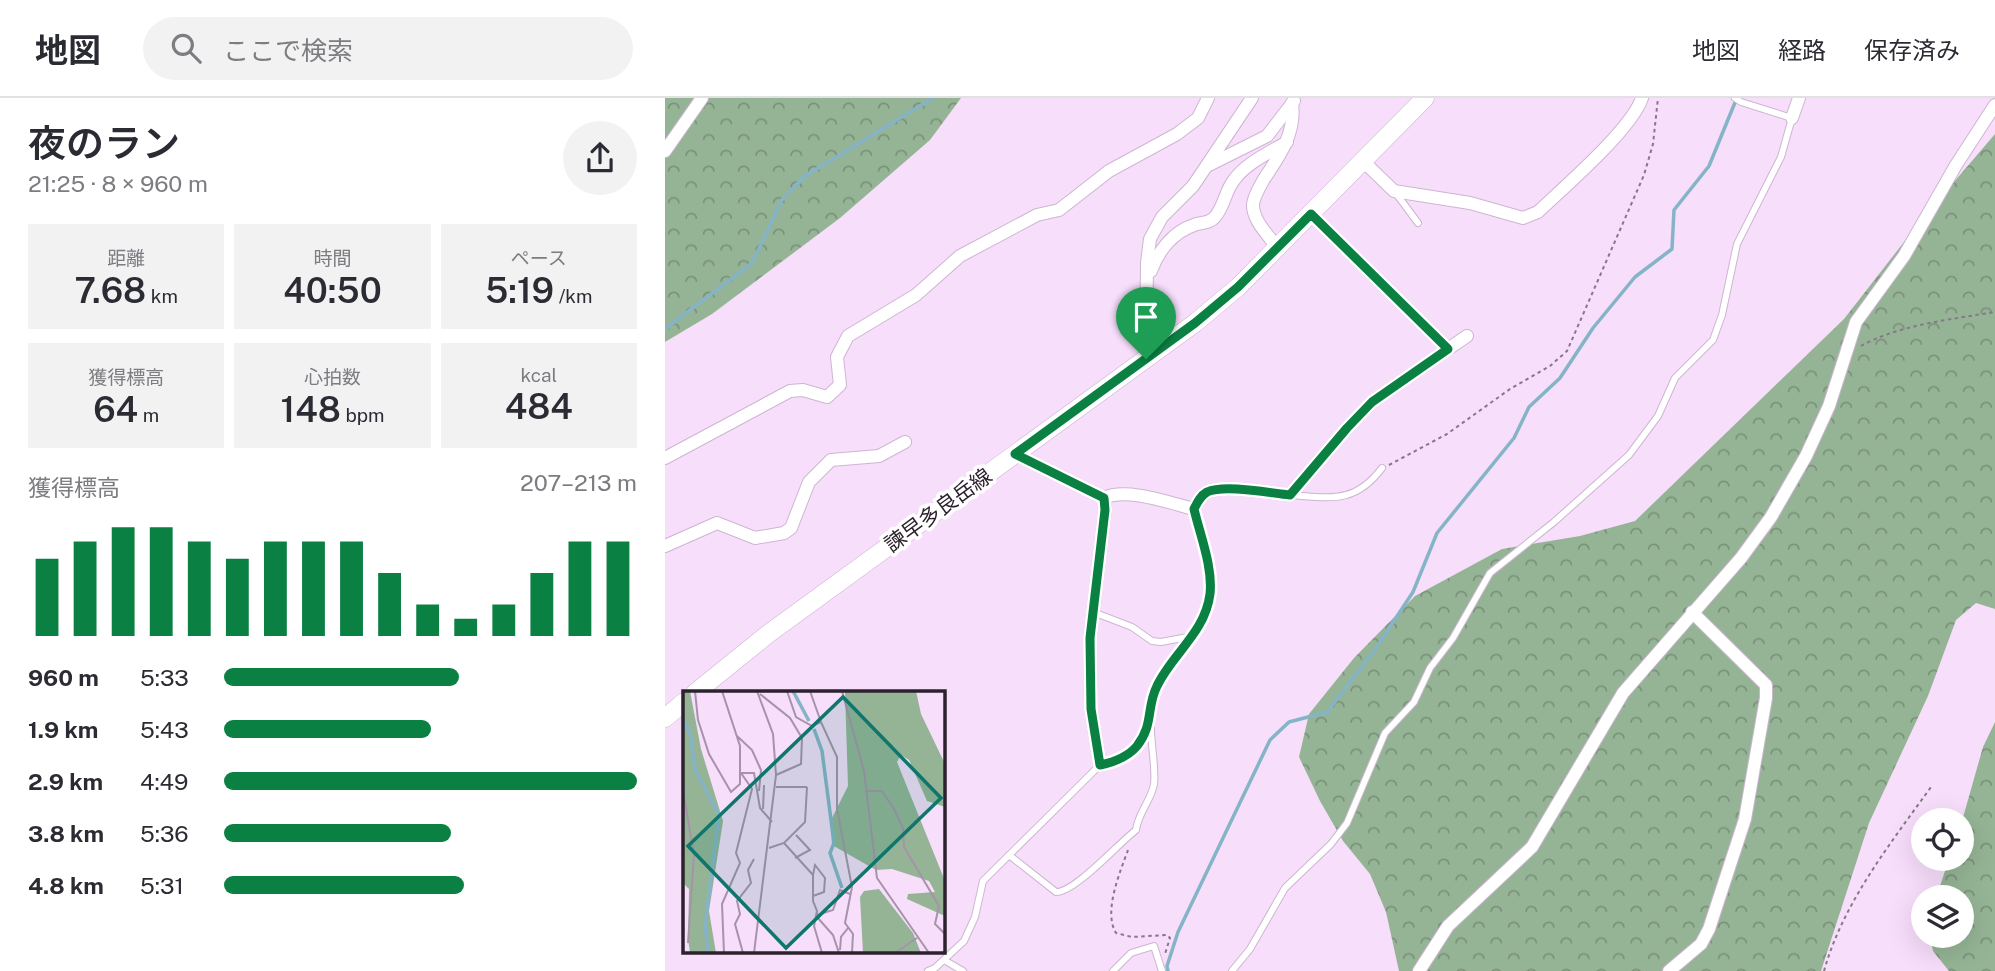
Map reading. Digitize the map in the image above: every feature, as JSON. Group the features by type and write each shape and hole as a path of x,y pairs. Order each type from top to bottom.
{"main road":[{"name":"諫早多良岳線","path":"697,691 768,634 1195,323 1238,287 1425,98"},
{"path":"665,718 683,703"}],"street":[{"path":"665,152 702,98"},
{"path":"665,458 790,391 803,390 827,397 840,385 837,357 848,336 916,295 960,256 1037,215 1059,210 1109,171 1177,134 1198,118 1208,98"},
{"path":"1146,359 1146,285 1150,239 1162,218 1193,186 1252,98"},
{"path":"1363,161 1394,191 1470,203 1523,218 1538,212 1622,130 1641,98"},
{"path":"1792,118 1799,98"},
{"path":"1206,166 1267,136 1294,101"},
{"path":"1277,247 1258,221 1253,206 1258,189 1287,142 1294,118 1294,101"},
{"path":"1419,971 1448,926 1532,847 1623,693 1741,558 1770,517 1806,456 1829,406 1856,323 1904,256 1956,165 1995,105"},
{"path":"1146,285 1160,250 1192,225 1210,221 1217,215 1235,177 1287,142"},
{"path":"1311,214 1448,349"},
{"path":"1104,498 1113,493 1194,509 1201,497 1208,492 1290,495 1372,402 1467,337"},
{"path":"665,546 717,523 755,538 784,533 791,528 809,482 831,460 879,456 905,442"},
{"path":"1015,454 1104,498"},
{"path":"1100,765 1091,709 1090,638 1105,510 1104,498"},
{"path":"1669,971 1701,944 1709,929 1745,819 1766,698 1766,685 1692,612"}],"lane":[{"path":"1233,971 1250,949 1285,888 1331,844 1347,823 1385,733 1414,702 1430,668 1453,638 1490,573 1554,523 1629,455 1658,416 1675,379 1713,340 1722,314 1737,244 1781,157 1792,118 1738,100"},
{"path":"1394,191 1418,223"},
{"path":"1290,495 1332,498 1350,496 1364,488 1382,468"},
{"path":"1093,612 1132,627 1152,641 1193,636 1203,617 1210,594 1205,554 1194,509"},
{"path":"931,970 964,941 975,916 983,881 1100,765 1129,754 1149,727"},
{"path":"1009,855 1056,892 1063,892 1075,886 1136,830 1137,819 1150,796 1154,782 1149,727"},
{"path":"1113,971 1131,953 1154,946 1161,969"},
{"path":"944,960 963,971"}],"path":[{"path":"1382,468 1447,434 1510,389 1550,366 1567,351 1644,175 1653,144 1658,98"},
{"path":"1845,355 1874,338 1995,312"},
{"path":"1149,727 1150,708 1157,685 1193,636"},
{"path":"1824,971 1841,927 1875,866 1931,787"},
{"path":"1123,864 1113,902 1111,924 1117,933 1132,937 1167,935 1170,938 1161,969"}],"green space":[{"path":"665,98 961,98 930,140 840,218 712,314 665,342"},
{"path":"1995,134 1995,609 1976,603 1956,620 1928,696 1869,823 1821,971 1399,971 1386,912 1370,874 1343,841 1299,757 1309,714 1354,658 1415,596 1502,549 1580,536 1635,521 1844,319 1918,224"},
{"path":"1995,722 1995,971 1949,971 1932,948 1974,948 1974,885 1940,885 1945,871 1974,871 1974,808 1966,808 1983,747"}],"waterway":[{"path":"665,329 752,263 782,200 805,176 933,98"},
{"path":"1168,971 1167,966 1178,932 1270,740 1289,722 1327,712 1374,651 1413,592 1437,533 1514,438 1529,407 1560,378 1593,328 1635,277 1672,249 1674,210 1709,166 1736,100"}],"route":[{"path":"1311,214 1448,349 1372,402 1290,495 1224,489 1208,492 1201,497 1194,509 1205,554 1210,594 1203,617 1193,636 1157,685 1150,708 1149,727 1137,745 1129,754 1100,765 1091,709 1090,638 1105,510 1104,498 1015,454 1146,359 1238,287 1311,214"}]}
